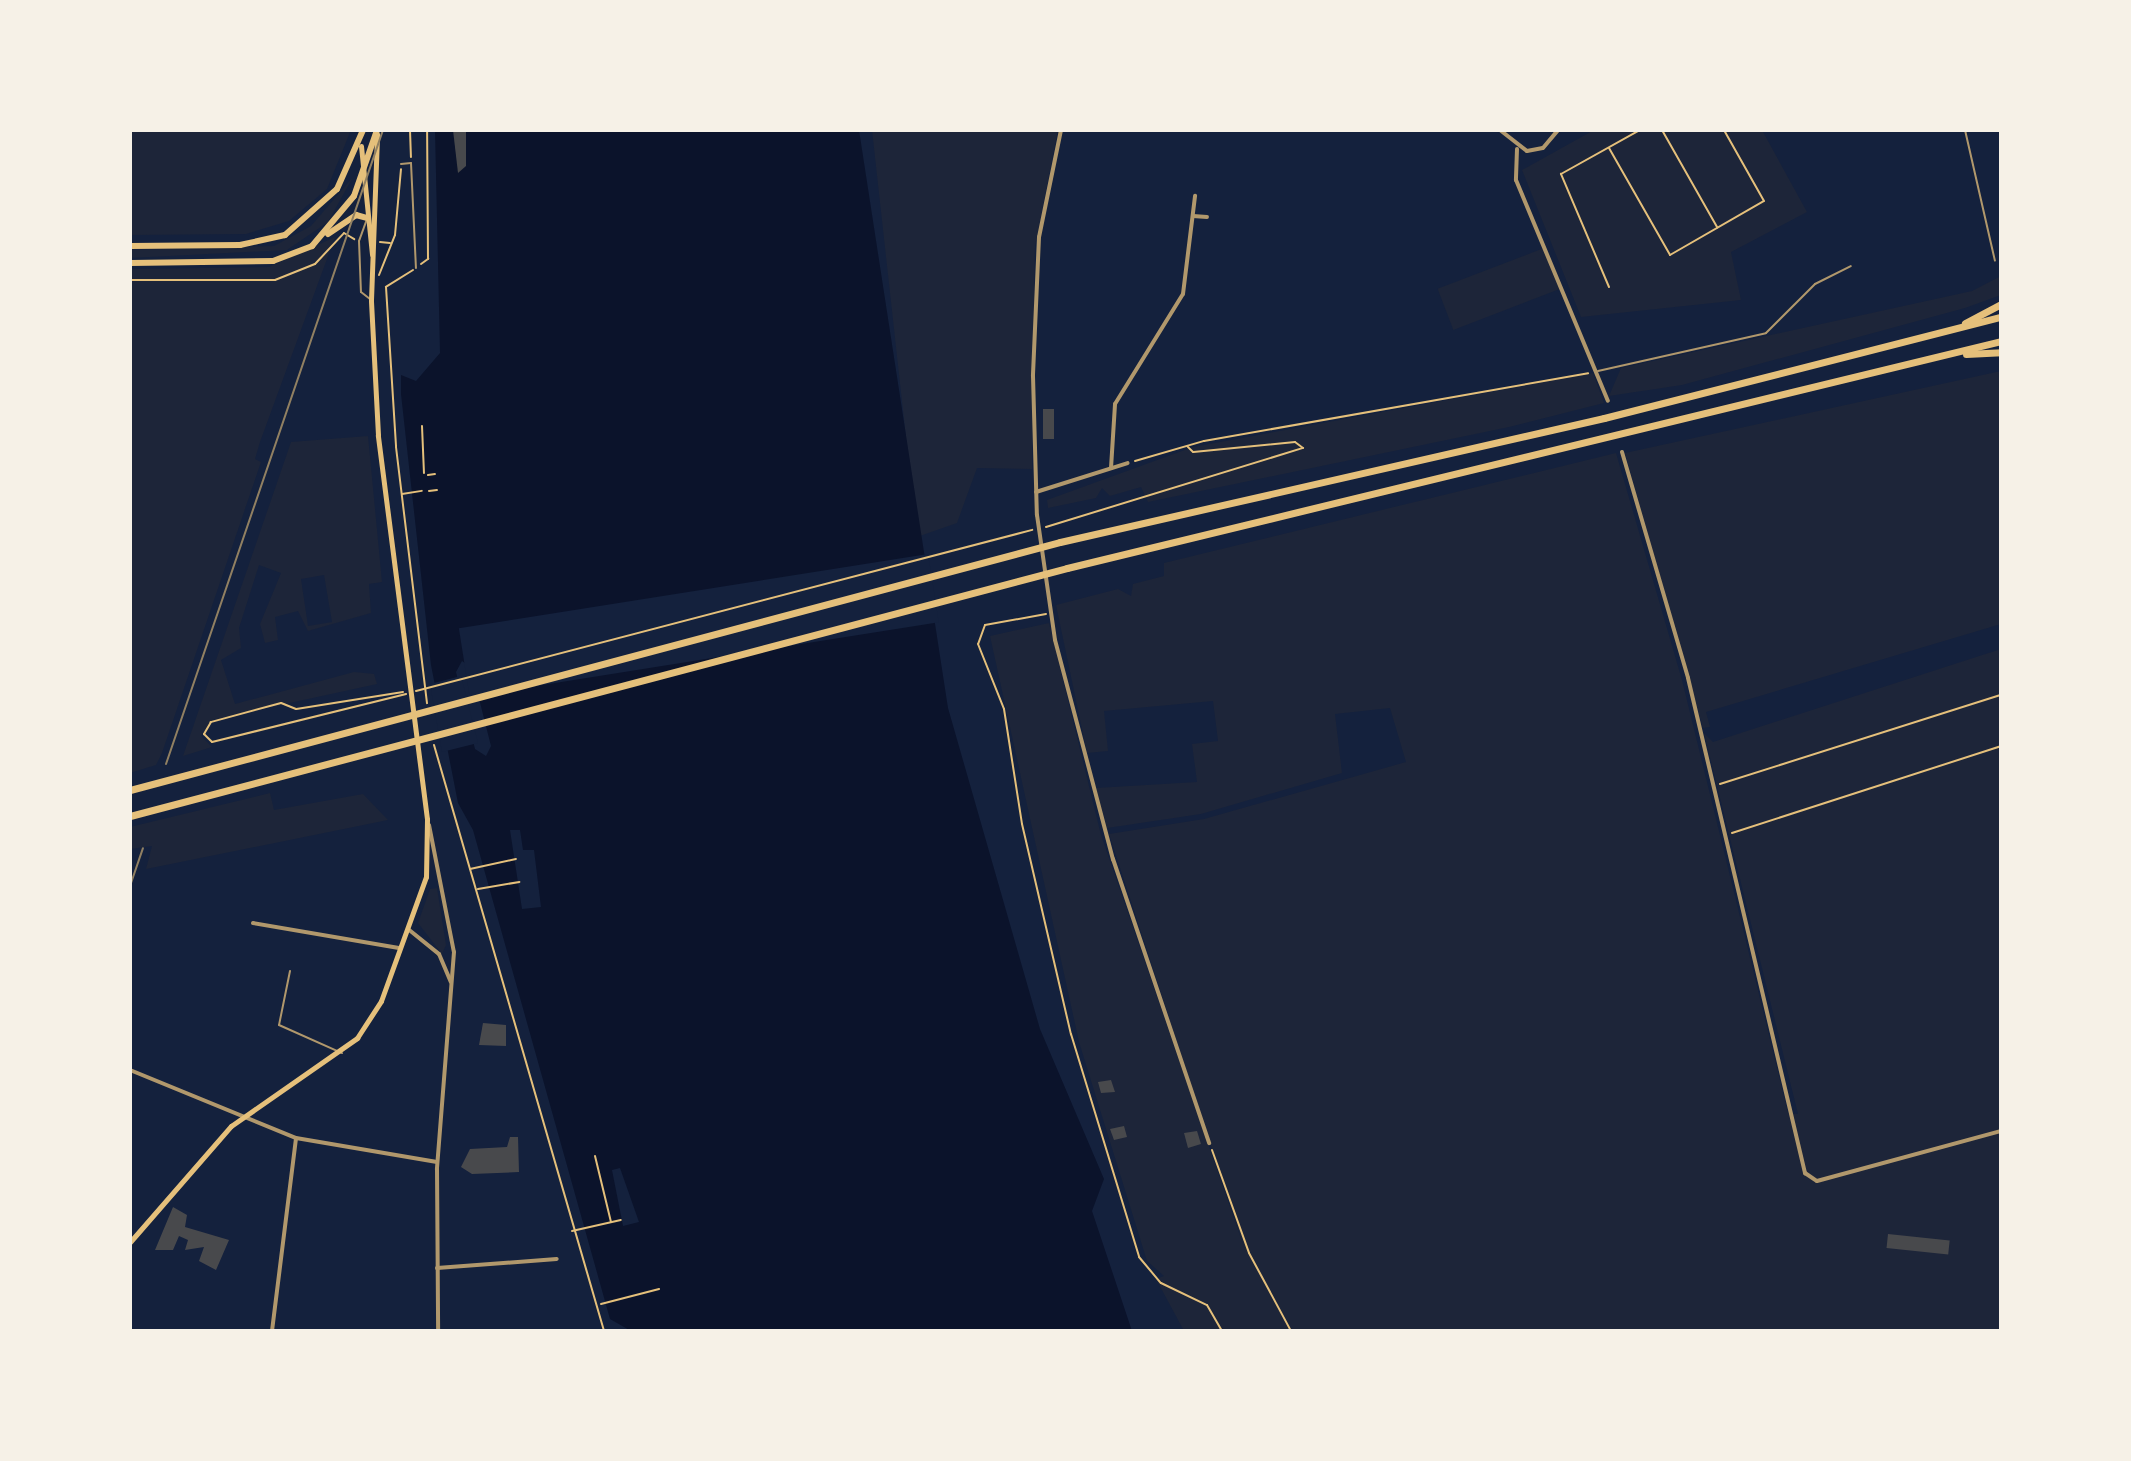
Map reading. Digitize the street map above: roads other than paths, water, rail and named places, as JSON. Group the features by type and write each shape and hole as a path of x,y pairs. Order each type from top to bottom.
{"highway":[{"path":"1952,330 2001,304"},
{"path":"130,790 1060,542 2001,317"},
{"path":"130,816 1067,568 2001,341"},
{"path":"1948,355 2001,352"}],"main road":[{"path":"363,130 363,176 372,259"},
{"path":"325,236 363,176 377,131"},
{"path":"130,1242 242,1117 342,1053 375,1011 426,877 427,819 406,692 384,504 371,300 377,131"},
{"path":"130,246 240,245 285,235 320,212 361,146"},
{"path":"130,263 273,261 325,236 356,215 367,218"}],"street":[{"path":"1061,130 1036,268 1036,492 1051,613 1112,854 1209,1143"},
{"path":"1500,130 1517,149 1516,180 1608,401"},
{"path":"1517,149 1543,148 1558,130"},
{"path":"1111,468 1115,404 1175,314 1189,270 1195,196"},
{"path":"1193,216 1207,217"},
{"path":"1622,452 1713,786 1810,1181 2001,1131"},
{"path":"1036,492 1128,463"},
{"path":"427,819 453,927 452,984 437,1162 438,1331"},
{"path":"253,923 399,948"},
{"path":"406,928 439,954 452,984"},
{"path":"130,1070 296,1138 437,1162"},
{"path":"272,1331 296,1138"},
{"path":"437,1268 557,1259"}],"lane":[{"path":"1965,130 1995,261"},
{"path":"401,164 411,163 416,268"},
{"path":"367,218 359,241 361,292 371,300"},
{"path":"1597,371 1766,333 1815,284 1851,266"},
{"path":"290,971 279,1025 342,1053"}],"tram line":[{"path":"166,764 383,130"},
{"path":"130,886 143,848"}]}
